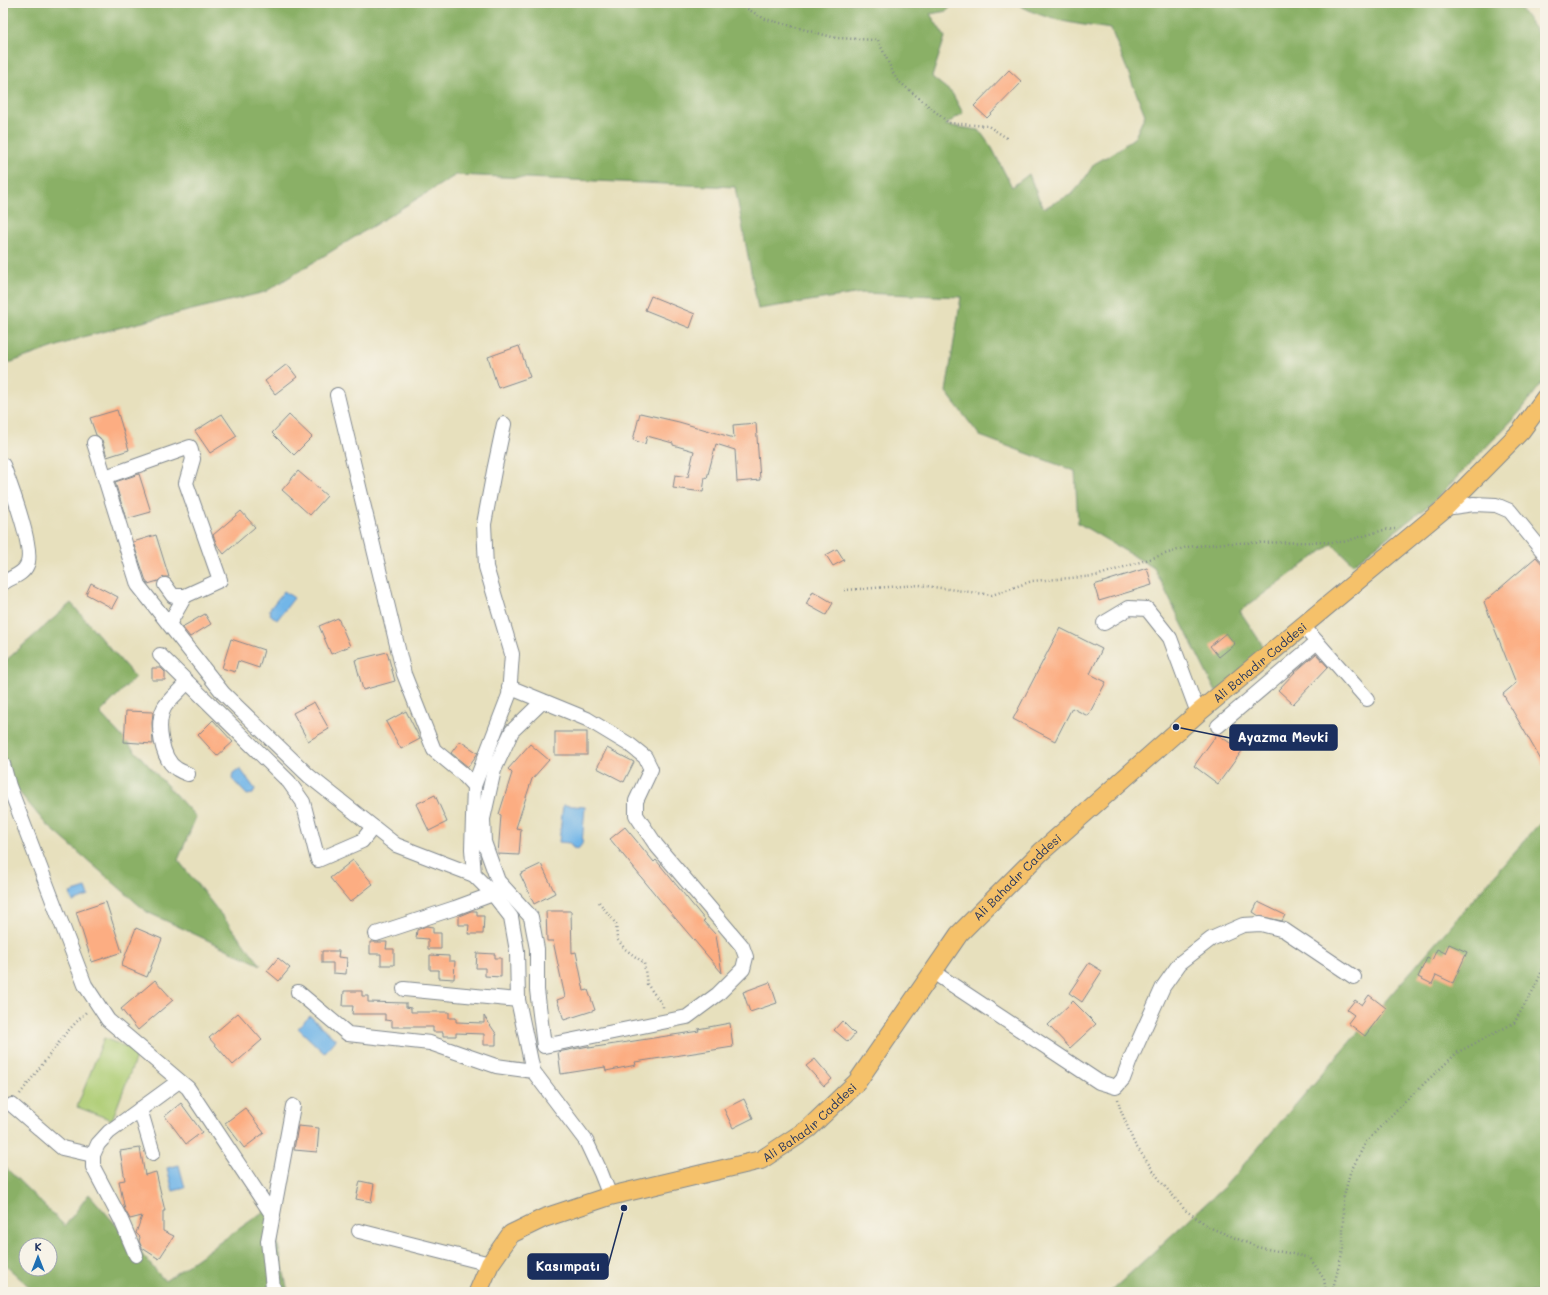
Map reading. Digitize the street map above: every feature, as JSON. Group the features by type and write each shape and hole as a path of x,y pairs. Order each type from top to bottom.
{"main road":[{"name":"Ali Bahadır Caddesi","path":"478,1292 490,1264 511,1234 544,1218 610,1196 762,1160 808,1129 857,1082 959,934 1041,852 1198,713 1445,508 1521,432 1545,398"}],"street":[{"path":"337,395 404,674 434,750 462,773 474,786"},
{"path":"474,875 472,849 474,786 508,695 512,654 486,567 484,524 504,424"},
{"path":"94,443 138,585 223,693 309,776 396,844 474,875 493,894 511,917 517,951 518,1000 533,1071 586,1141 610,1196"},
{"path":"104,477 190,447 193,460 186,484 220,580 185,596 173,596 165,585"},
{"path":"3,465 14,495 30,559 26,567 18,575 5,577"},
{"path":"1445,508 1474,504 1496,505 1510,510 1545,554"},
{"path":"169,624 185,596"},
{"path":"1104,623 1129,608 1147,609 1170,638 1198,713"},
{"path":"1303,626 1367,699"},
{"path":"1218,726 1317,642"},
{"path":"160,655 289,782 303,802 318,860 362,841 373,826"},
{"path":"187,682 164,708 160,722 161,742 168,758 176,769 188,774"},
{"path":"509,687 587,719 630,745 645,757 651,769 636,801 636,815 656,845 742,946 746,957 743,969 718,994 687,1017 544,1046 537,990 537,948 531,917 498,881 484,842 483,819 494,770 512,731 543,701"},
{"path":"3,764 9,786 85,985 108,1020 188,1088 273,1216"},
{"path":"376,934 493,894"},
{"path":"933,972 1099,1082 1116,1087 1124,1079 1130,1060 1163,987 1180,963 1211,939 1243,924 1261,924 1284,930 1354,977"},
{"path":"404,989 518,1000"},
{"path":"298,992 348,1034 430,1043 496,1066 533,1071"},
{"path":"136,1254 121,1220 93,1167 93,1155 98,1144 109,1132 179,1080"},
{"path":"12,1105 62,1148 93,1155"},
{"path":"276,1292 273,1288 268,1241 293,1106"},
{"path":"140,1109 153,1153"},
{"path":"359,1231 490,1264"}],"path":[{"path":"737,3 765,19 836,38 878,40 896,79 949,123 988,126 1007,138"},
{"path":"844,590 919,585 992,595 1032,581 1096,576 1187,547 1226,543 1343,542 1384,530 1398,528"},
{"path":"599,902 616,924 617,939 625,950 644,963 647,984 663,1006 664,1022"},
{"path":"1332,1292 1343,1250 1343,1200 1350,1173 1366,1142 1400,1106 1458,1052 1514,1023 1535,986 1545,964"},
{"path":"12,1105 66,1033 96,1002"},
{"path":"1116,1087 1120,1108 1134,1143 1162,1183 1185,1210 1211,1228 1257,1247 1310,1258 1324,1278 1326,1292"}],"green space":[{"path":"3,3 955,3 947,11 930,14 945,37 932,77 952,93 963,113 945,125 979,130 992,148 1012,187 1029,174 1044,208 1072,194 1081,184 1094,164 1115,152 1135,137 1145,115 1111,29 1050,18 1016,3 1517,3 1545,44 1545,379 1520,412 1433,502 1353,564 1332,544 1240,611 1269,655 1216,692 1154,568 1078,523 1075,471 980,436 946,392 961,297 861,293 758,309 735,187 456,175 265,292 86,336 3,365"},
{"path":"71,603 135,677 100,713 196,817 178,860 261,965 147,912 45,823 3,773 3,663"},
{"path":"1545,821 1545,1292 1110,1292 1225,1186 1537,826"},
{"path":"104,1038 138,1052 112,1120 77,1107"},
{"path":"3,1165 65,1226 89,1194 165,1281 270,1207 288,1292 35,1292 18,1277 58,1277 58,1237 18,1237 18,1277 3,1263"}],"water":[{"path":"284,591 294,598 277,620 270,614 271,611 269,610"},
{"path":"237,770 241,770 255,789 253,794 247,795 232,779 233,773"},
{"path":"563,805 585,807 582,844 578,849 573,848 570,843 559,842"},
{"path":"86,888 89,896 73,902 70,893"},
{"path":"310,1016 336,1040 324,1053 298,1028"},
{"path":"179,1165 185,1188 173,1191 167,1168"}],"building":[{"path":"1009,70 1022,82 987,118 974,106"},
{"path":"651,296 695,314 690,328 645,310"},
{"path":"519,346 530,377 498,388 488,357"},
{"path":"287,364 297,377 275,394 265,381"},
{"path":"117,410 129,450 107,457 102,440 96,435 90,418"},
{"path":"640,413 679,422 734,438 733,425 756,423 760,480 737,482 735,450 716,444 707,478 705,477 703,492 673,488 675,475 688,477 694,451 673,445 673,443 647,436 645,444 633,440"},
{"path":"222,414 237,436 210,453 195,431"},
{"path":"289,415 312,437 294,455 272,433"},
{"path":"298,471 327,496 310,515 282,490"},
{"path":"139,474 151,512 126,519 115,482"},
{"path":"241,511 255,527 224,554 217,545 213,535"},
{"path":"156,535 169,577 164,577 158,581 148,584 133,542"},
{"path":"837,549 844,560 833,566 826,555"},
{"path":"1536,557 1545,567 1545,767 1503,694 1516,683 1484,602"},
{"path":"1147,568 1152,585 1099,601 1094,585"},
{"path":"91,583 118,597 112,608 86,594"},
{"path":"813,591 833,603 826,615 806,604"},
{"path":"205,614 211,624 190,637 182,627"},
{"path":"338,618 350,646 331,654 319,626"},
{"path":"1060,628 1102,649 1090,674 1106,682 1088,716 1072,708 1055,741 1013,719"},
{"path":"1226,633 1235,644 1219,657 1210,646"},
{"path":"231,639 264,650 259,668 238,661 235,672 222,668"},
{"path":"387,652 395,681 363,690 355,660"},
{"path":"1316,654 1328,667 1293,704 1278,690 1295,672"},
{"path":"152,668 161,668 165,672 165,680 152,680"},
{"path":"314,702 329,729 308,741 293,713"},
{"path":"126,711 153,712 153,744 124,742"},
{"path":"406,711 420,739 401,749 386,722"},
{"path":"213,720 233,742 217,756 198,735"},
{"path":"555,732 587,732 587,755 555,755"},
{"path":"1217,734 1242,751 1218,784 1194,766"},
{"path":"460,741 478,753 468,767 451,753"},
{"path":"530,744 549,760 532,779 516,828 521,829 519,855 498,854 501,815 499,814 512,773 508,769"},
{"path":"607,748 634,762 624,782 597,768"},
{"path":"435,795 447,822 429,831 416,804"},
{"path":"625,827 654,862 656,860 705,920 703,921 716,935 722,973 610,839"},
{"path":"353,860 373,884 350,902 330,878"},
{"path":"541,864 555,893 534,904 520,874"},
{"path":"106,902 122,952 92,962 76,912"},
{"path":"1258,902 1285,915 1282,921 1259,916 1253,912"},
{"path":"471,911 477,911 477,916 484,916 483,934 468,934 469,925 459,925 459,916"},
{"path":"546,911 571,911 572,953 576,952 584,991 588,990 595,1010 564,1020 557,1000 565,997 553,941 547,941"},
{"path":"426,926 433,927 433,933 441,933 441,949 428,949 428,939 416,938 417,930"},
{"path":"136,928 162,939 147,977 121,966"},
{"path":"370,942 387,942 386,949 394,949 394,965 381,965 381,954 370,954"},
{"path":"1449,944 1467,952 1453,983 1436,975 1432,984 1418,977 1427,958 1432,960 1437,949 1445,953"},
{"path":"322,951 339,951 338,957 347,958 346,974 333,973 333,963 322,963"},
{"path":"477,953 495,954 495,958 501,958 501,977 485,976 485,968 476,968"},
{"path":"430,955 449,956 449,961 455,961 454,979 439,978 439,970 430,970"},
{"path":"278,958 290,968 279,981 267,971"},
{"path":"1089,963 1102,971 1082,1002 1069,993"},
{"path":"155,980 173,1000 138,1030 121,1009"},
{"path":"770,982 777,1003 750,1012 743,992"},
{"path":"344,991 362,991 362,996 368,996 368,1002 406,1003 406,1007 411,1008 411,1012 449,1012 449,1018 456,1018 456,1022 484,1023 484,1016 497,1035 496,1045 484,1045 484,1034 456,1033 456,1036 443,1036 443,1032 433,1032 433,1027 392,1027 392,1021 385,1020 385,1014 352,1014 353,1006 343,1006"},
{"path":"1369,995 1386,1008 1365,1036 1348,1023 1354,1015 1347,1010 1355,1000 1362,1005"},
{"path":"1073,1001 1096,1024 1070,1048 1048,1025"},
{"path":"238,1013 262,1040 233,1065 209,1038"},
{"path":"842,1021 855,1034 848,1042 834,1030"},
{"path":"730,1023 733,1047 635,1062 636,1065 606,1071 605,1067 561,1074 558,1052 589,1046 589,1048 699,1031 698,1029"},
{"path":"815,1059 832,1079 824,1086 806,1066"},
{"path":"744,1099 753,1118 733,1128 724,1109"},
{"path":"181,1103 202,1132 186,1144 165,1116"},
{"path":"245,1108 264,1133 244,1148 225,1123"},
{"path":"298,1126 319,1128 317,1152 294,1150"},
{"path":"140,1148 145,1175 156,1172 165,1211 163,1211 163,1231 174,1236 159,1259 142,1248 139,1241 140,1237 136,1233 142,1216 130,1219 125,1210 119,1181 125,1180 120,1151"},
{"path":"360,1181 374,1184 371,1202 356,1199"}],"place":[{"name":"Ayazma Mevki","path":"1176,727"},
{"name":"Kasımpatı","path":"624,1208"}]}
